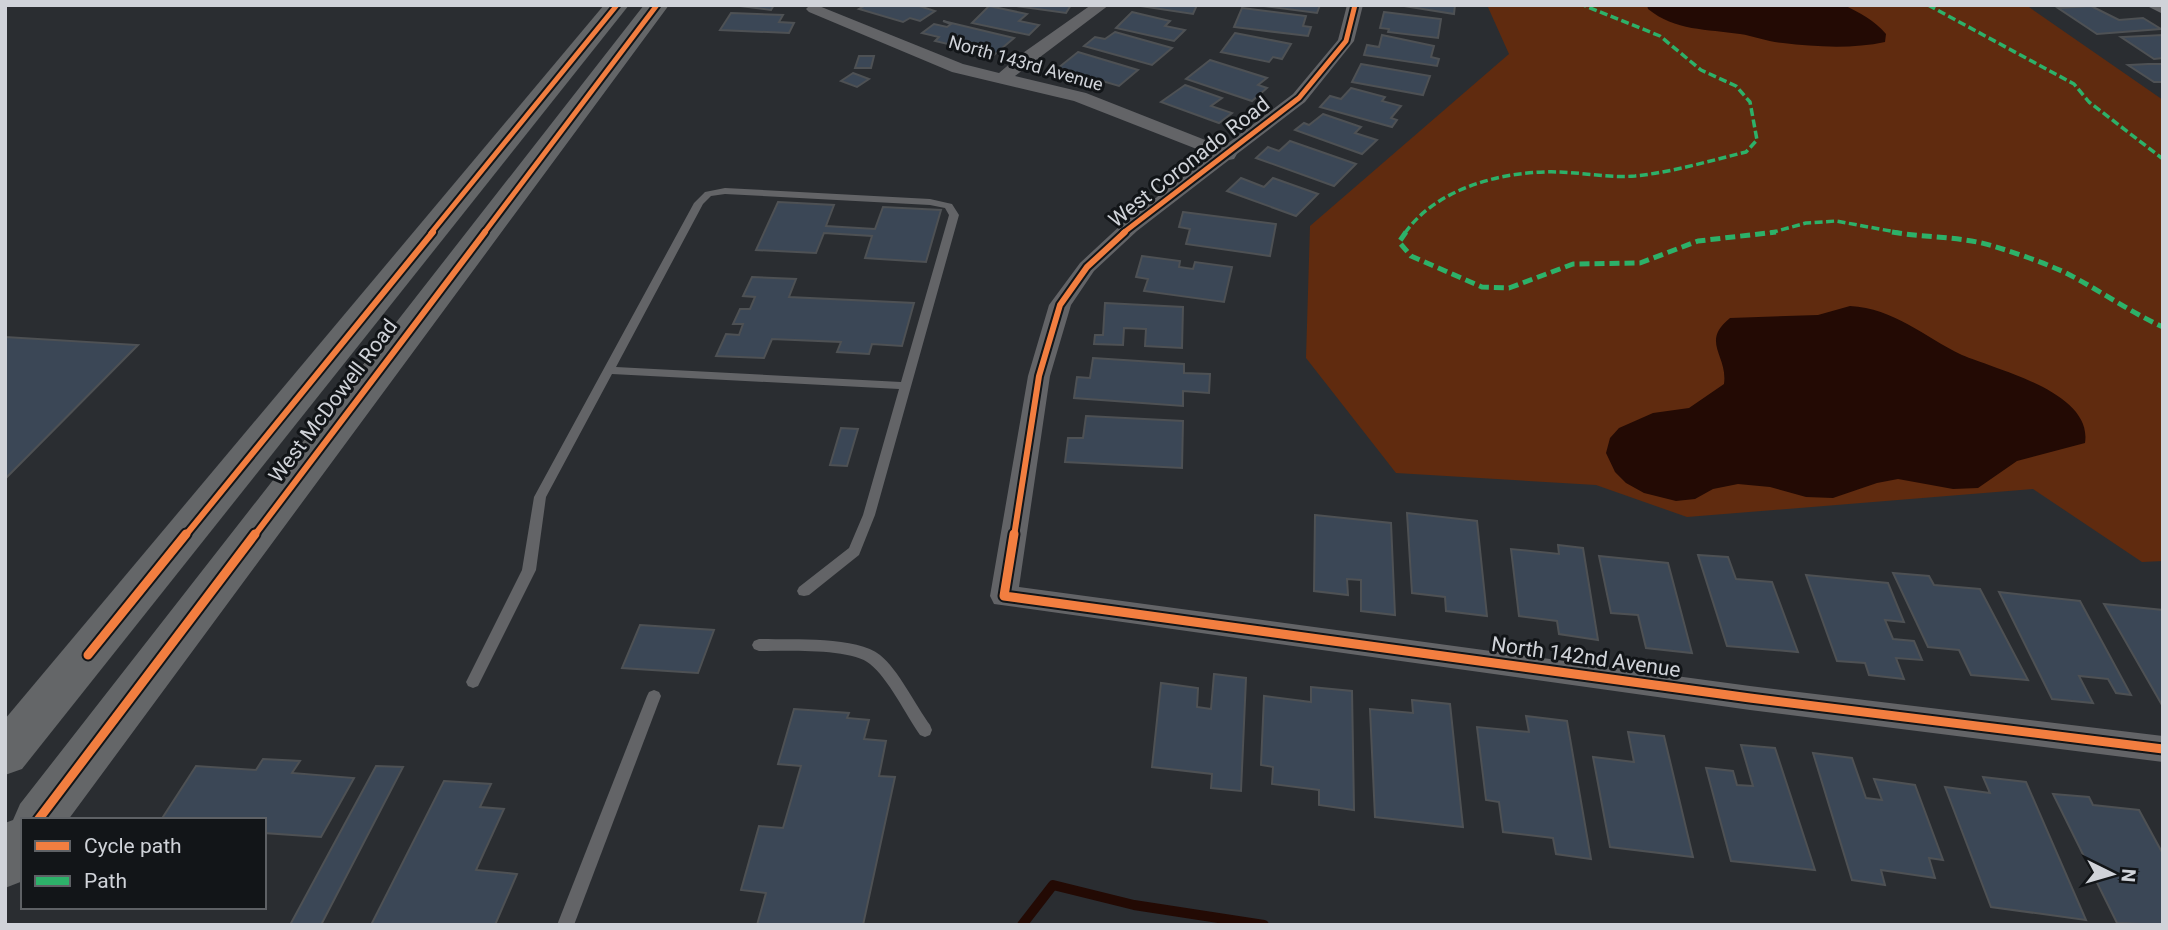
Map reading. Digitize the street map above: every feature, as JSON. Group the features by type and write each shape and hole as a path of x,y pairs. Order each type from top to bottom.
{"main road":[{"name":"West McDowell Road","path":"5,754 617,5"},
{"name":"West McDowell Road","path":"40,818 657,5"},
{"path":"433,232 482,235"},
{"path":"88,654 160,659"},
{"path":"5,863 21,843"}],"street":[{"path":"1001,80 1026,58 1101,5"},
{"name":"West Coronado Road","path":"1004,596 1039,376 1060,304 1087,267 1130,227 1228,155 1299,98 1346,41 1355,5"},
{"path":"2152,5 2163,9"},
{"name":"North 143rd Avenue","path":"817,7 958,68 1080,97 1228,155"},
{"name":"North 142nd Avenue","path":"1004,596 1750,698 2163,750"}],"lane":[{"path":"473,682 529,570 540,496 699,204 708,194 725,191 930,201 949,206 954,215 869,515 854,551 804,591"},
{"path":"608,370 906,386"},
{"path":"759,645 857,652 875,659 925,730"},
{"path":"565,925 654,696"}],"shaded area":[{"path":"1487,5 2026,5 2163,100 2163,561 2142,562 2033,489 1687,517 1596,485 1396,473 1306,358 1310,226 1509,54"},
{"path":"1647,5 1844,5 1877,25 1886,34 1885,42 1834,47 1777,42 1680,25 1658,16 1648,9"},
{"path":"1850,306 1881,312 1895,318 1962,355 2018,376 2059,397 2074,410 2083,425 2085,443 2017,461 1978,488 1953,489 1898,479 1833,498 1806,497 1770,487 1738,484 1713,489 1695,499 1676,501 1644,493 1626,483 1615,472 1606,453 1610,438 1619,428 1653,413 1689,408 1724,384 1716,342 1721,327 1730,318 1818,315"}],"building":[{"path":"732,5 774,5 771,10"},
{"path":"866,5 916,5 935,11 920,21 910,18 903,22 859,9"},
{"path":"1009,5 1071,5 1066,13"},
{"path":"1134,5 1197,5 1193,14"},
{"path":"1256,5 1320,5 1317,13"},
{"path":"1398,5 1455,5 1454,14"},
{"path":"989,6 1027,14 1019,21 1039,25 1029,35 972,23"},
{"path":"2091,6 2119,20 2143,18 2161,29 2097,34 2058,8"},
{"path":"1242,8 1306,16 1303,26 1311,27 1308,36 1234,27"},
{"path":"1132,12 1170,21 1165,26 1185,30 1174,41 1116,28"},
{"path":"1384,12 1441,19 1438,38 1388,32 1389,29 1380,28"},
{"path":"731,13 783,15 779,22 794,23 789,33 720,30"},
{"path":"943,21 1014,38 994,55 935,41 939,37 922,33 934,24 947,27 951,24"},
{"path":"1115,32 1172,48 1152,65 1084,46 1095,37 1105,39"},
{"path":"1235,33 1291,44 1282,59 1273,57 1269,62 1221,52"},
{"path":"1382,35 1434,46 1431,57 1439,59 1437,66 1364,55 1367,45 1379,47"},
{"path":"2163,35 2163,58 2154,59 2121,37"},
{"path":"1078,52 1138,70 1119,86 1058,68"},
{"path":"859,56 874,56 871,68 855,68"},
{"path":"1210,60 1267,78 1258,85 1267,88 1252,101 1186,79"},
{"path":"1361,64 1430,76 1423,95 1352,82"},
{"path":"2163,64 2163,82 2154,82 2128,65"},
{"path":"853,73 869,79 857,87 841,81"},
{"path":"1185,85 1222,98 1211,106 1232,113 1219,123 1161,102"},
{"path":"1351,88 1385,97 1382,101 1401,106 1391,118 1397,120 1392,127 1320,107 1330,96 1341,99"},
{"path":"1323,114 1361,127 1355,133 1377,140 1362,154 1295,130 1304,123 1309,125"},
{"path":"1290,141 1356,164 1334,186 1256,158 1268,147 1279,151"},
{"path":"1241,178 1264,187 1273,178 1318,194 1296,216 1227,191"},
{"path":"778,202 834,205 826,226 875,229 883,207 941,210 926,262 865,258 872,236 824,233 816,253 756,250"},
{"path":"1183,212 1276,224 1270,256 1186,244 1190,229 1179,227"},
{"path":"1142,256 1180,261 1179,267 1193,269 1195,262 1232,267 1224,302 1144,291 1148,279 1136,277"},
{"path":"752,277 796,279 789,297 914,303 902,346 872,344 869,354 837,352 841,342 772,339 764,358 716,356 726,334 739,335 743,324 733,324 740,309 750,309 755,297 743,296"},
{"path":"1105,303 1183,307 1182,348 1145,346 1146,329 1124,328 1123,345 1094,344 1095,335 1103,335"},
{"path":"5,337 138,345 5,479"},
{"path":"1093,358 1184,364 1184,373 1210,374 1209,393 1183,391 1183,406 1074,398 1077,377 1090,378"},
{"path":"1086,416 1183,421 1182,468 1065,462 1068,438 1083,438"},
{"path":"841,428 858,429 847,466 830,465"},
{"path":"1407,513 1477,521 1487,616 1446,611 1445,597 1412,593"},
{"path":"1315,515 1391,523 1395,615 1361,611 1361,580 1347,579 1348,595 1314,591"},
{"path":"1558,545 1583,548 1598,640 1559,634 1557,621 1519,616 1511,549 1559,554"},
{"path":"1698,555 1728,557 1736,579 1772,582 1798,652 1727,646"},
{"path":"1599,556 1668,563 1692,653 1646,648 1638,615 1611,613"},
{"path":"1893,573 1929,576 1934,585 1980,589 2028,680 1971,675 1959,650 1928,647"},
{"path":"1806,575 1888,583 1904,622 1885,620 1893,639 1914,641 1922,660 1896,658 1904,679 1869,675 1865,663 1837,661"},
{"path":"1999,592 2080,601 2131,695 2116,693 2108,679 2079,676 2093,703 2052,699"},
{"path":"2104,604 2163,610 2163,705 2162,705"},
{"path":"640,625 714,630 698,673 622,668"},
{"path":"1214,674 1246,678 1241,791 1211,788 1212,774 1152,767 1161,683 1198,688 1197,707 1211,709"},
{"path":"1311,687 1352,691 1354,810 1319,805 1319,790 1272,784 1273,767 1261,765 1264,696 1311,702"},
{"path":"1412,700 1450,704 1463,827 1375,817 1370,709 1413,713"},
{"path":"794,709 849,713 847,718 869,720 864,739 886,741 879,776 895,777 863,925 757,925 766,893 741,890 759,826 783,828 801,766 778,764"},
{"path":"1526,716 1567,721 1591,859 1556,854 1553,838 1503,832 1499,802 1486,800 1477,727 1529,732"},
{"path":"1628,732 1664,736 1693,857 1610,847 1593,757 1634,762"},
{"path":"1741,745 1775,748 1815,870 1731,861 1706,768 1733,771 1737,785 1753,786"},
{"path":"1813,753 1852,758 1866,798 1882,800 1874,779 1915,785 1943,860 1929,858 1935,878 1881,870 1885,885 1852,880"},
{"path":"263,759 300,761 292,773 354,778 321,837 266,833 266,818 162,818 196,766 256,770"},
{"path":"376,766 403,767 321,925 290,925"},
{"path":"1983,777 2026,782 2086,920 1991,907 1945,787 1990,793"},
{"path":"444,781 491,784 480,807 504,809 476,870 517,874 495,925 371,925"},
{"path":"2053,794 2089,797 2093,805 2139,810 2163,854 2163,925 2117,923"}],"waterway":[{"path":"1022,925 1053,885 1134,905 1264,925"}],"marked path":[{"path":"1583,5 1660,36 1701,70 1736,86 1750,102 1757,140 1746,152 1651,174 1619,177 1539,172 1469,187 1447,197 1411,225 1399,242 1411,256 1482,287 1509,288 1573,264 1640,263 1698,241 1768,234 1806,223 1836,221 1926,238 1964,239 1993,246 2063,272 2132,313 2163,327"},
{"path":"1928,5 2074,84 2089,102 2163,159"}],"cycle path":[{"path":"88,655 617,5"},
{"path":"40,818 657,5"},
{"path":"1355,5 1346,41 1299,98 1130,227 1087,267 1060,305 1039,376 1004,596 1750,698 2163,749"}]}
